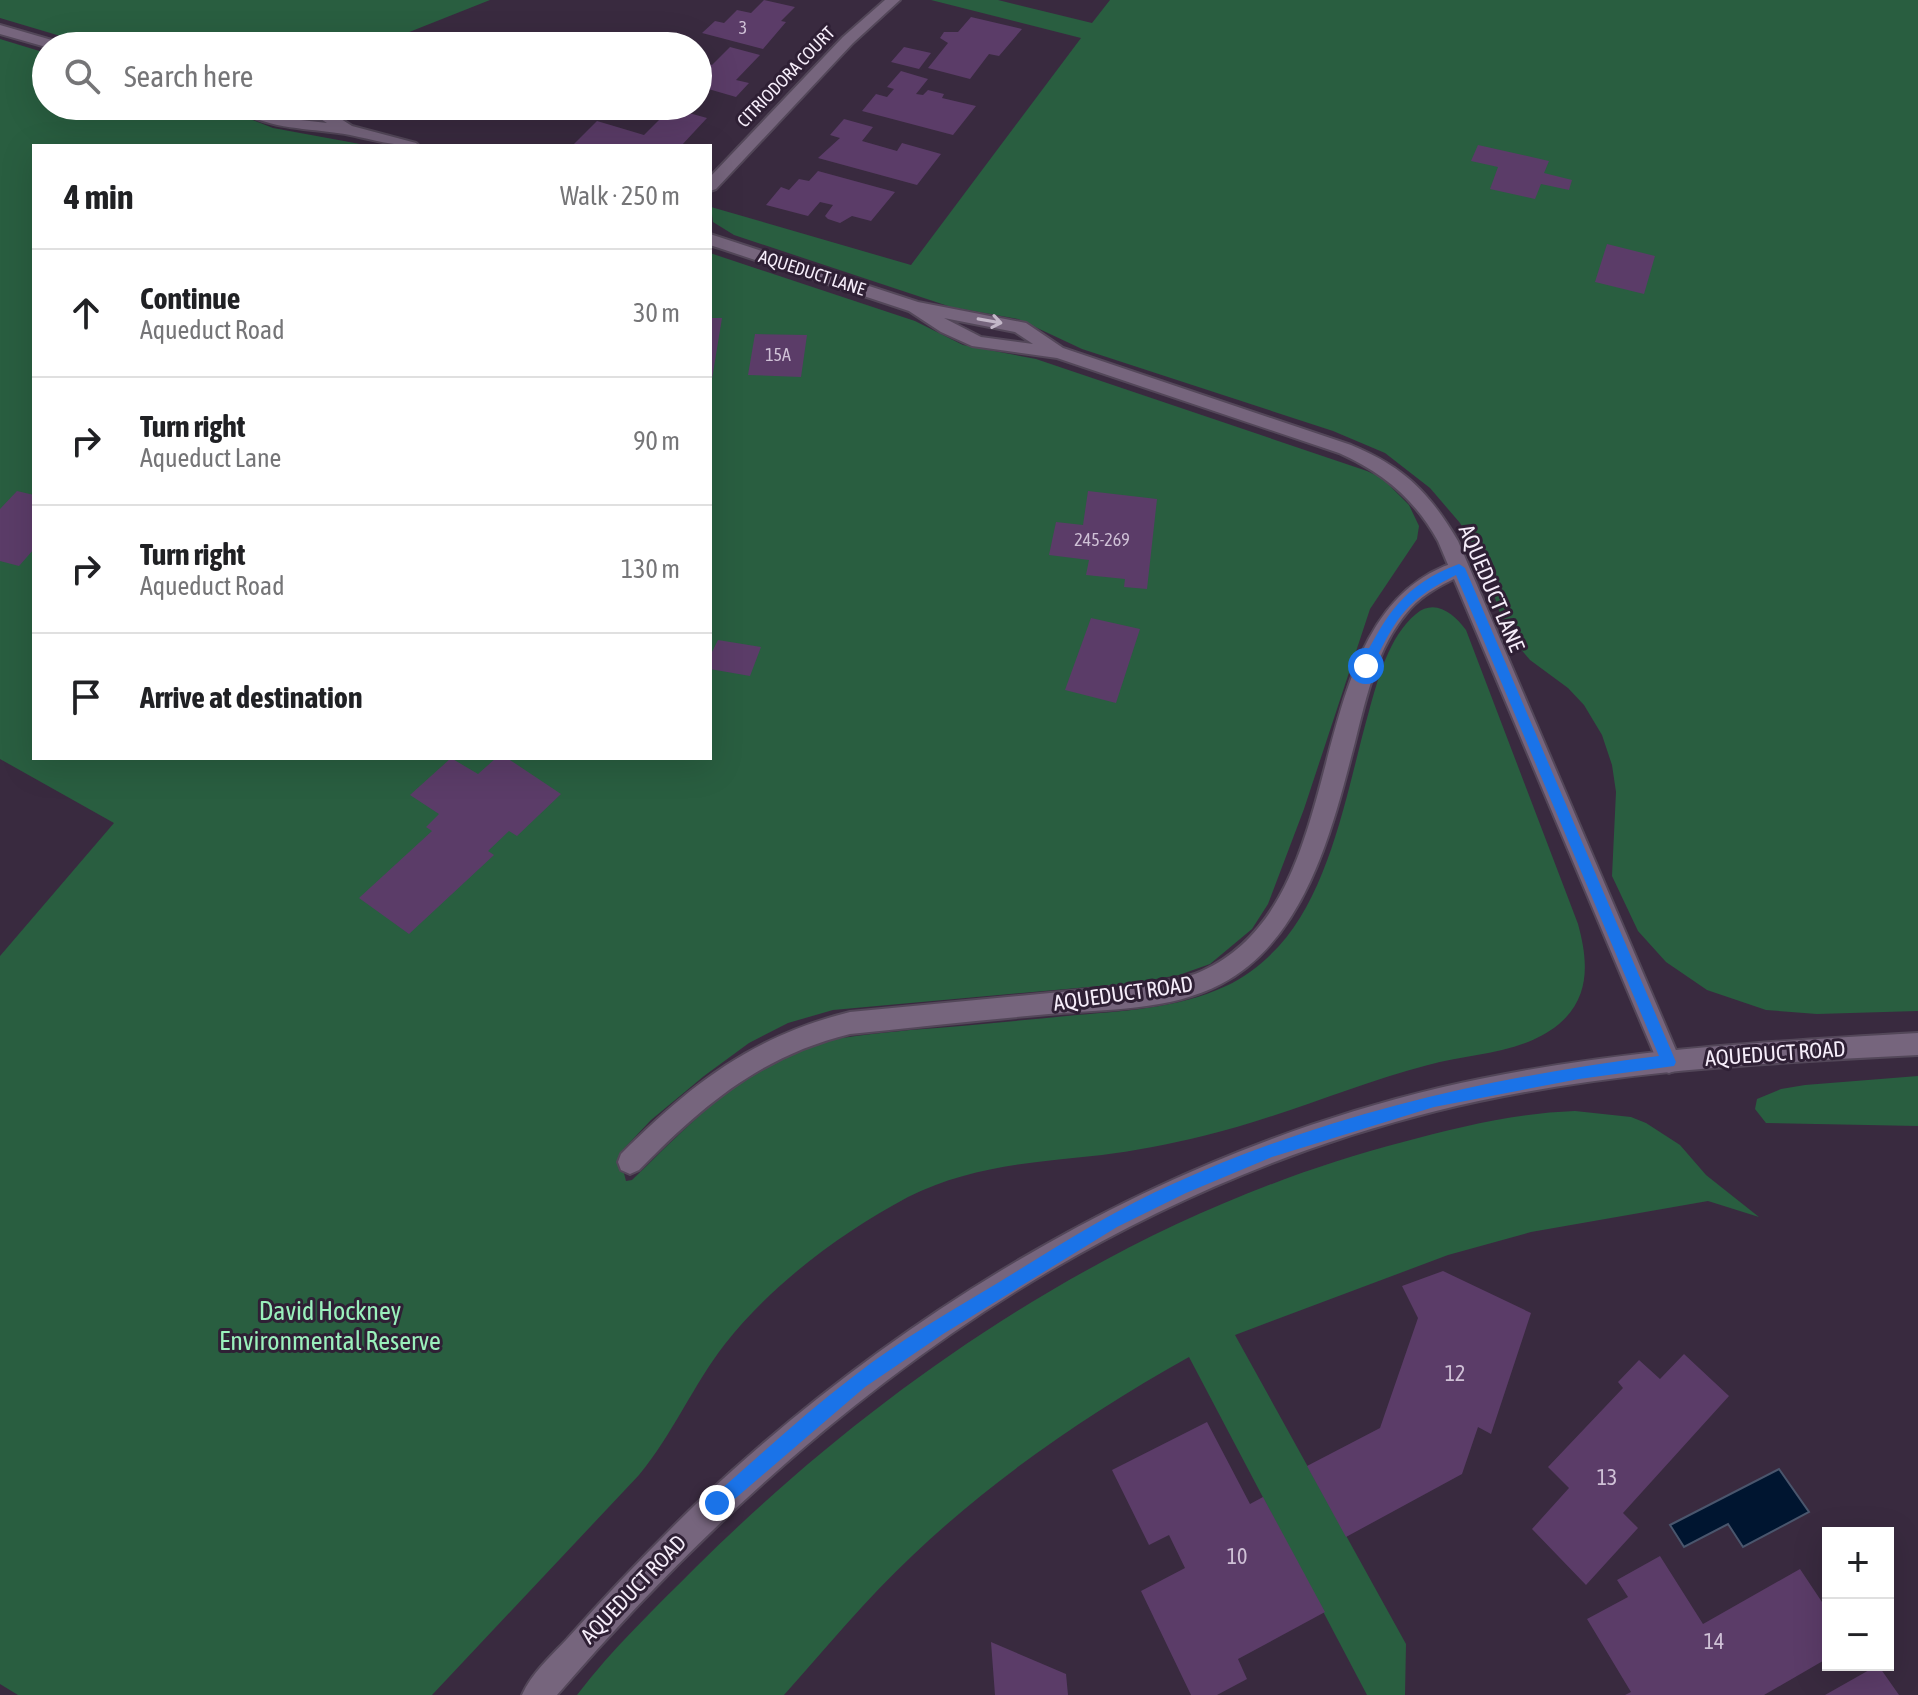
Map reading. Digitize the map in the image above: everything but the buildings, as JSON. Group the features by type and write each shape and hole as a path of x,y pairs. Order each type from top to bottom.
{"street":[{"name":"CITRIODORA COURT","path":"712,184 848,40 893,0"},
{"path":"0,29 32,39"},
{"path":"281,120 349,130 403,144"},
{"path":"333,120 349,130"},
{"name":"AQUEDUCT LANE","path":"712,240 915,307 947,328 978,342 1059,353 1345,449 1378,464 1419,495 1435,518 1459,568 1669,1062"},
{"name":"AQUEDUCT ROAD","path":"630,1162 664,1127 747,1061 793,1038 822,1028 1120,998 1177,989 1210,979 1231,968 1274,924 1295,886 1376,644 1389,621 1419,589 1459,568"},
{"name":"AQUEDUCT ROAD","path":"537,1695 658,1561 796,1433 859,1382 938,1328 1112,1222 1181,1188 1258,1156 1350,1124 1434,1100 1500,1086 1579,1072 1669,1062 1918,1044"}],"green space":[{"path":"0,0 490,0 409,32 47,32 0,18"},
{"path":"931,0 998,0 1092,23 1110,0 1918,0 1918,1011 1817,1014 1766,1010 1707,990 1666,962 1638,931 1612,876 1616,792 1612,765 1602,735 1584,705 1568,688 1530,660 1506,632 1484,564 1460,523 1430,488 1385,453 1333,431 1082,349 1018,319 951,307 734,235 713,222 712,207 911,265 1081,38"},
{"name":"David Hockney Environmental Reserve","path":"0,39 32,49 32,120 253,120 273,128 360,144 32,144 32,760 712,760 712,254 915,321 963,345 1036,359 1367,471 1382,478 1409,505 1419,526 1417,539 1370,609 1304,809 1268,904 1252,929 1210,964 1179,975 1133,983 833,1010 788,1023 749,1043 651,1120 619,1154 626,1181 632,1180 691,1123 733,1088 778,1059 803,1048 870,1034 1148,1008 1207,994 1248,974 1279,946 1312,895 1336,834 1372,699 1386,659 1407,623 1423,609 1444,610 1466,630 1578,924 1584,951 1584,977 1577,1002 1559,1024 1545,1034 1513,1047 1400,1073 1260,1120 1191,1139 1127,1151 1028,1163 955,1178 883,1211 833,1243 764,1300 725,1344 639,1475 432,1695 18,1695 0,1684 0,956 114,823 0,759"},
{"path":"1918,1076 1918,1126 1766,1123 1755,1109 1757,1099 1781,1089"},
{"path":"1575,1111 1631,1117 1646,1123 1680,1145 1706,1175 1759,1217 1708,1201 1531,1232 1448,1255 1235,1335 1406,1644 1405,1695 1367,1695 1189,1357 1079,1424 976,1499 895,1572 784,1695 577,1695 650,1613 772,1496 851,1429 935,1366 1022,1308 1113,1256 1207,1211 1303,1172 1467,1126"}],"water":[{"path":"1779,1469 1809,1512 1743,1547 1728,1524 1684,1547 1670,1525"}],"route":[{"path":"717,1503 859,1382 938,1328 1112,1222 1181,1188 1271,1151 1434,1100 1579,1072 1669,1062 1459,568 1419,589 1403,604 1389,621 1366,666"}]}
